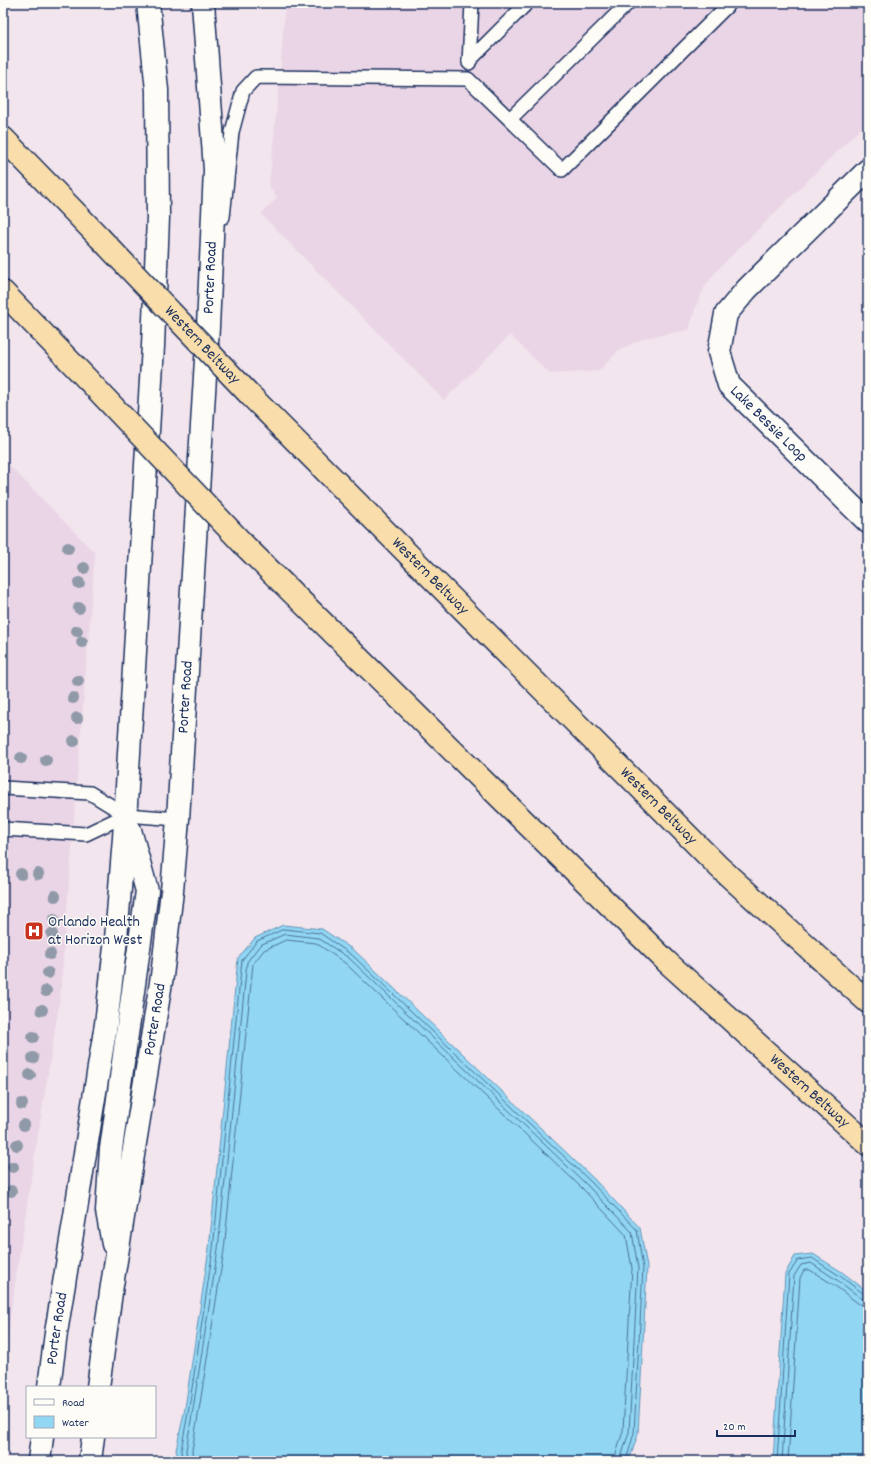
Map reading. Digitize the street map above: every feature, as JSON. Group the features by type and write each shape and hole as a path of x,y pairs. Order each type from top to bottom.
{"highway":[{"name":"Western Beltway","path":"3,138 251,396 719,867 868,1002"},
{"name":"Western Beltway","path":"3,292 247,548 667,962 868,1144"}],"street":[{"name":"Porter Road","path":"49,1386 56,1333 106,1024 116,939 126,815 153,346 158,224 157,90 148,3"},
{"name":"Porter Road","path":"98,1386 116,1262 162,976 172,891 178,819 208,327 215,170 203,3"},
{"name":"Lake Bessie Loop","path":"868,170 747,289 726,314 719,352 729,385 868,522"},
{"path":"116,1262 107,1211 111,1149 147,891 126,815"},
{"path":"39,1461 42,1438"},
{"path":"90,1461 93,1438"}],"lane":[{"path":"468,79 472,3"},
{"path":"469,61 527,3"},
{"path":"510,119 628,3"},
{"path":"208,327 219,250 232,132 244,90 256,77 468,79 562,170 730,3"},
{"path":"3,788 90,793 126,815 178,819"},
{"path":"3,829 86,834 126,815"}],"shaded area":[{"path":"285,3 868,3 868,121 719,268 705,286 696,306 689,330 644,338 619,350 599,371 550,374 510,335 444,400 261,214 277,198 269,186 281,63"},
{"name":"Orlando Health at Horizon West","path":"3,459 95,553 60,998 10,1317 3,1380"}],"water":[{"path":"283,925 322,929 355,951 594,1179 640,1228 647,1267 638,1434 629,1461 179,1461 176,1450 185,1408 209,1248 238,958 255,938"},
{"path":"813,1254 842,1272 868,1292 868,1461 773,1461 785,1274 795,1256"}],"place":[{"name":"Orlando Health at Horizon West","path":"34,931"}]}
